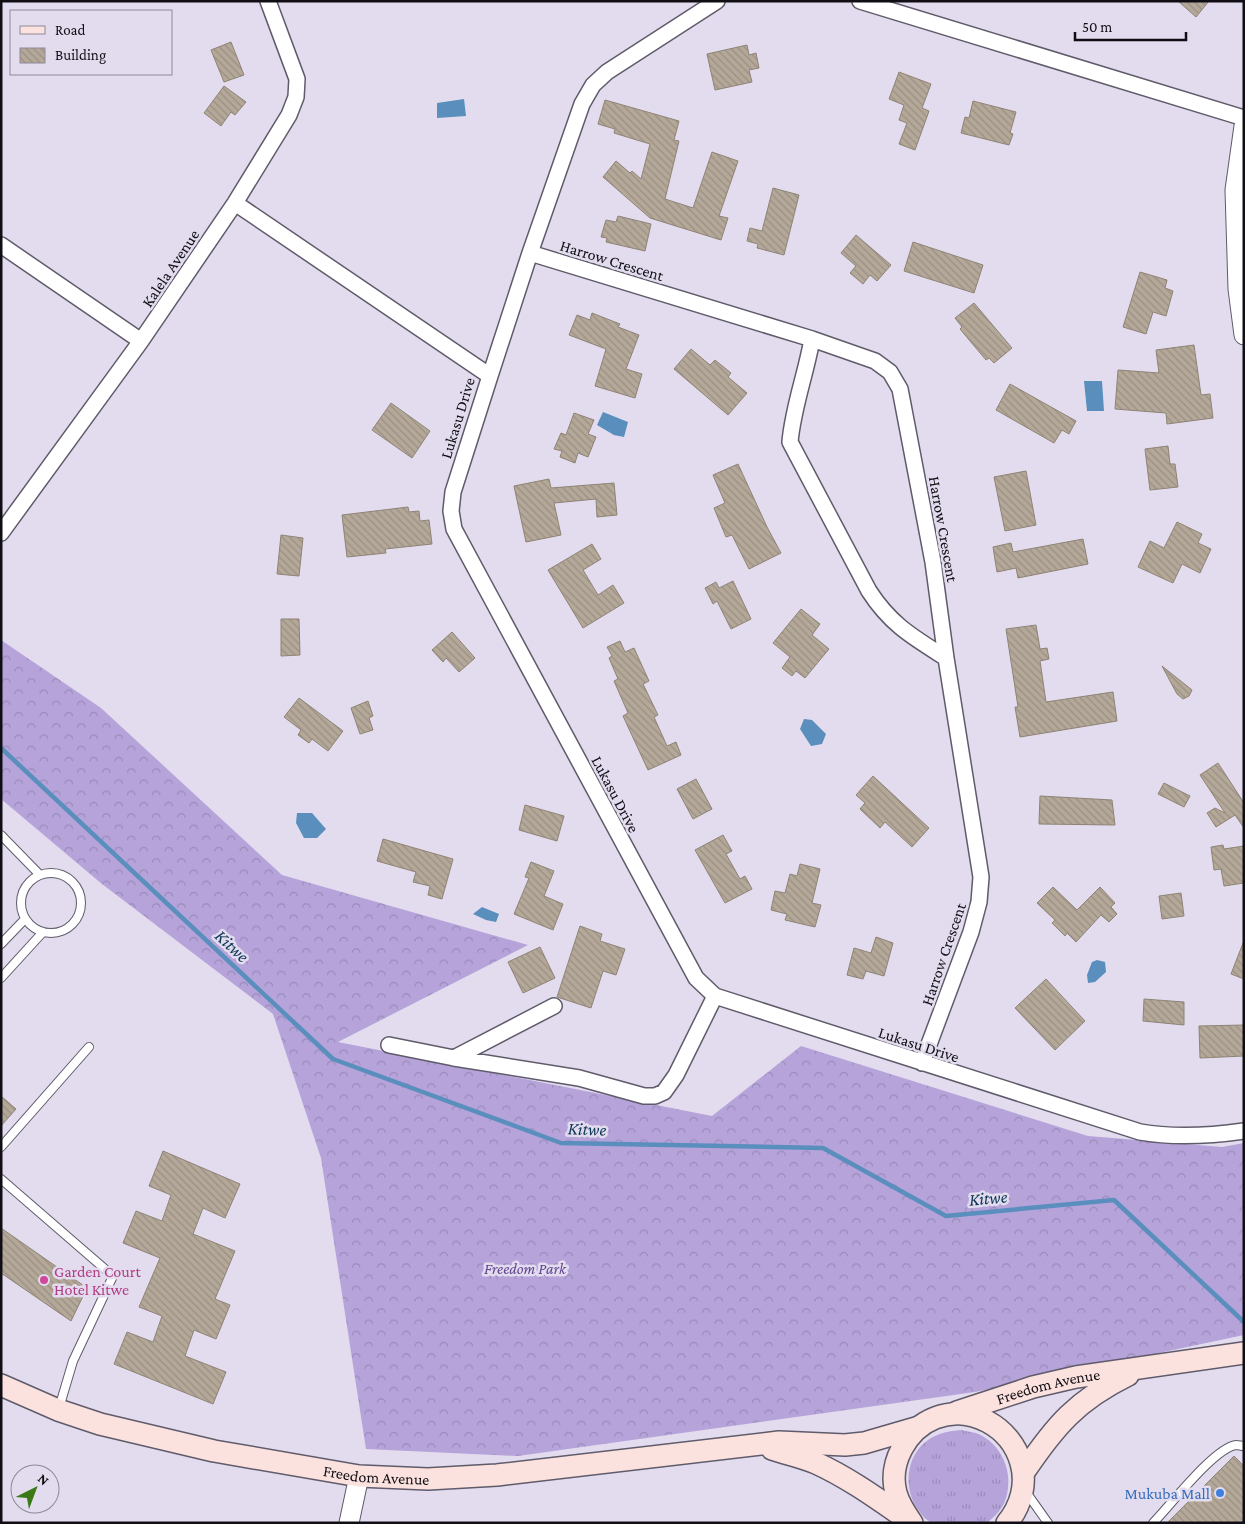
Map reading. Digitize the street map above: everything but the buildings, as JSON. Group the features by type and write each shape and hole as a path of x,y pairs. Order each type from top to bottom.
{"main road":[{"name":"Freedom Avenue","path":"1,1385 58,1410 100,1424 214,1451 359,1476 428,1479 497,1475 778,1442 864,1444 919,1427 935,1418 1076,1377 1238,1354"},
{"name":"Freedom Avenue","path":"1010,1522 1021,1500 1024,1480 1055,1428 1079,1405 1105,1387 1146,1366"},
{"path":"952,1414 973,1415 992,1422 1007,1435 1018,1452 1024,1480"},
{"path":"912,1523 902,1508 896,1492 894,1474 898,1456 907,1440 919,1427"},
{"name":"Freedom Avenue","path":"760,1445 819,1464 859,1487 912,1523"}],"street":[{"name":"Kalela Avenue","path":"1,532 141,340 235,203 289,115 296,97 298,79 268,1"},
{"path":"490,376 530,253 582,104 593,85 607,72 717,1"},
{"path":"860,1 1244,118"},
{"path":"1244,126 1235,190 1238,289 1244,335"},
{"name":"Lukasu Drive","path":"235,203 490,376 452,492 451,511 454,529 696,978 714,996 1140,1132 1195,1136 1244,1131"},
{"path":"1,245 141,340"},
{"name":"Harrow Crescent","path":"530,253 812,339 875,361 890,372 900,389 933,562 946,658 981,877 979,902 971,932 922,1063"},
{"path":"812,339 807,367 791,423 790,442 869,591 881,610 904,632 946,658"},
{"path":"389,1045 454,1058 580,1078 644,1096 655,1096 664,1092 676,1075 714,996"},
{"path":"454,1058 554,1006"},
{"path":"349,1523 359,1476"}],"lane":[{"path":"1,835 40,875"},
{"path":"55,873 69,878 78,890 81,903 77,918 72,925 57,932 43,932 30,925 25,919 20,905 21,897 28,884 40,875 55,873"},
{"path":"1,944 25,919"},
{"path":"1,978 43,932"},
{"path":"1,1147 89,1047"},
{"path":"1,1179 113,1276 73,1361 58,1410"},
{"path":"1153,1523 1220,1453 1236,1445 1244,1446"},
{"path":"1024,1480 1048,1523"}],"green space":[{"name":"Freedom Park","path":"1,640 101,708 282,875 528,945 338,1042 712,1116 801,1046 1088,1136 1222,1147 1244,1143 1244,1335 975,1392 518,1456 366,1449 321,1158 273,1014 102,884 1,799"},
{"path":"961,1430 976,1433 993,1444 999,1451 1007,1469 1008,1488 1005,1502 996,1515 987,1523 930,1522 919,1511 910,1493 909,1474 911,1464 920,1447 928,1440 944,1433"}],"water":[{"path":"464,99 466,116 437,118 437,103"},
{"path":"1084,381 1102,381 1104,411 1087,411"},
{"path":"603,412 628,422 624,437 614,435 597,425"},
{"path":"804,719 812,720 826,734 822,744 811,746 800,729"},
{"path":"297,813 312,813 326,829 317,838 304,838 296,823"},
{"path":"482,907 499,914 496,922 473,914"},
{"path":"1097,960 1105,962 1106,972 1095,982 1088,983 1087,975 1092,962"}],"waterway":[{"name":"Kitwe","path":"1,748 333,1059 561,1143 823,1148 946,1216 1114,1200 1244,1322"}],"place":[{"name":"Garden Court Hotel Kitwe","path":"44,1280"},
{"name":"Mukuba Mall","path":"1220,1493"}]}
